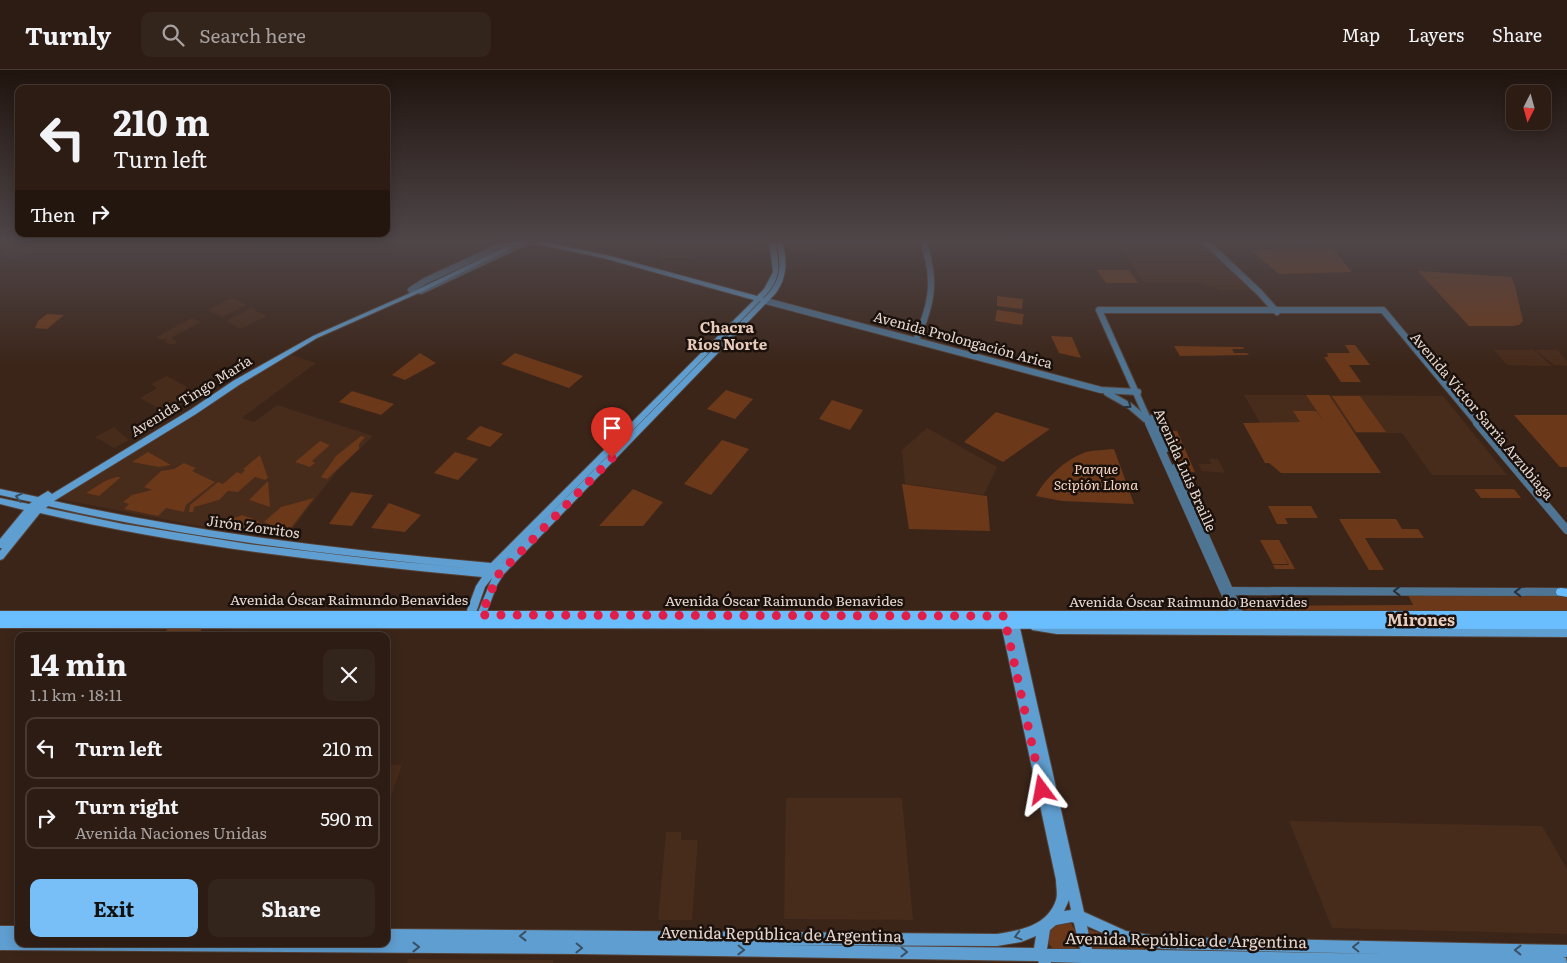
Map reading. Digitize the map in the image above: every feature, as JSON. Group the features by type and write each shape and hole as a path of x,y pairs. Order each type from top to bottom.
{"main road":[{"name":"Avenida Tingo María","path":"0,545 38,506 193,412 236,383 335,326 434,282"},
{"name":"Avenida Prolongación Arica","path":"702,282 765,298"},
{"path":"496,571 765,298 772,282"},
{"path":"475,619 496,571 765,298 778,282"},
{"name":"Jirón Zorritos","path":"0,492 38,506"},
{"name":"Jirón Zorritos","path":"0,501 38,506 239,546 325,558 496,571"},
{"name":"Avenida Tingo María","path":"0,557 38,506"},
{"name":"Avenida Óscar Raimundo Benavides","path":"0,615 475,619 1239,619 1566,625"},
{"name":"Avenida Óscar Raimundo Benavides","path":"0,623 475,619"},
{"path":"1009,620 1088,959"},
{"path":"1009,620 1062,880 1063,899 1048,922 1040,940 1043,959"},
{"name":"Avenida Óscar Raimundo Benavides","path":"1009,620 1056,630 1257,631 1566,625"},
{"name":"Avenida República de Argentina","path":"390,935 980,940 1016,937 1066,916 1079,917 1125,937 1163,943 1567,951"},
{"path":"0,932 15,932"},
{"name":"Avenida República de Argentina","path":"0,944 15,944"},
{"name":"Avenida República de Argentina","path":"390,947 567,948 1043,959 1154,956 1561,963"},
{"path":"1136,963 1154,956"}],"street":[{"name":"Avenida Tingo María","path":"415,291 436,282"},
{"path":"916,340 933,295 932,282"},
{"path":"1250,282 1280,311 1382,311"},
{"name":"Avenida Prolongación Arica","path":"765,298 780,304 1101,390 1138,392"},
{"name":"Avenida Luis Braille","path":"1239,619 1229,591 1102,312 1280,311"},
{"name":"Avenida Víctor Sarria Arzubiaga","path":"1382,311 1567,530"},
{"name":"Avenida Víctor Sarria Arzubiaga","path":"1382,311 1567,537"},
{"path":"1101,390 1130,406 1150,426"},
{"name":"Avenida Luis Braille","path":"1138,392 1150,426 1239,619"},
{"path":"1229,591 1565,592"},
{"path":"1239,619 1257,631"}],"shaded area":[{"path":"1144,282 1244,282 1254,290 1217,290 1216,287 1208,287 1205,283"},
{"path":"232,298 246,305 223,317 208,310"},
{"path":"251,308 267,316 240,329 226,321"},
{"path":"192,318 201,322 171,338 178,342 172,345 165,342 167,340 165,339 162,340 156,337"},
{"path":"1494,350 1534,350 1552,366 1507,365"},
{"path":"1535,350 1558,350 1567,361 1567,366 1554,365"},
{"path":"289,354 316,363 242,418 254,422 277,405 373,436 337,471 285,538 199,526 58,499 209,407 226,391"},
{"path":"167,376 187,387 184,391 191,395 168,407 175,411 148,427 141,423 162,410 140,398 157,388 151,384"},
{"path":"1244,395 1306,395 1325,423 1260,423"},
{"path":"1329,395 1443,396 1507,475 1432,475 1402,433 1355,433"},
{"path":"114,427 129,440 114,448 95,437"},
{"path":"927,428 997,467 984,495 905,484 902,450"},
{"path":"1209,459 1218,459 1225,473 1202,471 1198,464 1211,464"},
{"path":"390,764 402,765 390,799"},
{"path":"786,798 902,798 913,920 784,919"},
{"path":"1289,821 1542,826 1567,869 1567,934 1332,928"},
{"path":"666,832 681,832 681,840 698,840 692,920 658,920"},
{"path":"408,959 553,960 553,963 407,963"}],"green space":[{"path":"1105,282 1138,283 1106,283"},
{"path":"1428,282 1513,282 1523,321 1519,325 1513,326 1469,326"},
{"path":"997,296 1023,299 1022,309 997,306"},
{"path":"997,310 1024,314 1022,325 995,321"},
{"path":"47,314 64,315 47,329 35,328 38,321"},
{"path":"1051,336 1072,337 1081,358 1059,353"},
{"path":"1345,345 1355,345 1370,365 1349,365 1361,382 1341,382 1324,357 1328,357 1327,353 1350,353"},
{"path":"1174,346 1243,347 1244,349 1232,349 1234,353 1247,353 1249,355 1180,356"},
{"path":"420,353 436,363 405,380 392,375"},
{"path":"515,353 583,376 569,388 501,364"},
{"path":"726,390 753,399 735,419 707,409"},
{"path":"352,391 394,404 381,415 339,402"},
{"path":"1306,395 1329,395 1381,473 1281,473 1269,463 1265,463 1243,423 1300,422 1293,411 1316,411 1324,422"},
{"path":"1332,396 1360,396 1386,432 1356,432"},
{"path":"832,400 863,410 850,430 819,419"},
{"path":"996,412 1050,429 1003,462 964,442"},
{"path":"1514,415 1567,415 1567,467 1560,467"},
{"path":"480,426 503,434 490,447 466,439"},
{"path":"1162,430 1177,431 1195,472 1178,472"},
{"path":"361,436 365,437 359,444 359,449 327,479 321,477 336,456"},
{"path":"722,440 749,449 711,495 684,484"},
{"path":"320,441 330,445 312,461 315,463 310,467 295,462"},
{"name":"Parque Scipión Llona","path":"1114,449 1134,504 1062,501 1036,496 1051,476 1071,459 1086,452"},
{"path":"148,452 171,465 159,467 132,462"},
{"path":"455,452 478,459 458,480 434,473"},
{"path":"260,455 268,478 265,480 255,477 238,492 228,491 219,500 194,507 193,512 189,512 190,505 218,482 223,484 237,472 241,474 245,470 243,469"},
{"path":"184,463 196,468 192,471 215,482 186,505 184,512 166,508 158,516 124,509 129,504 123,502 132,495 152,490 144,487 161,471 174,469"},
{"path":"121,477 99,496 86,493 105,481"},
{"path":"268,481 270,507 249,500"},
{"path":"902,484 987,496 990,531 909,529"},
{"path":"633,489 663,502 643,526 599,526"},
{"path":"1474,489 1514,489 1521,498 1481,498"},
{"path":"351,492 373,495 352,526 329,524"},
{"path":"314,498 287,533 264,522 281,507"},
{"path":"389,503 421,515 405,532 371,528"},
{"path":"1268,506 1311,506 1318,518 1285,518 1288,524 1277,524"},
{"path":"242,515 254,519 275,531 271,533 229,525 231,519"},
{"path":"1339,519 1396,519 1402,529 1418,529 1424,538 1365,538 1384,570 1369,570"},
{"path":"1260,540 1279,540 1295,569 1275,569 1273,565 1289,565 1280,548 1288,564 1273,564"},
{"path":"1408,595 1567,596 1567,612 1243,613 1237,606 1413,605"},
{"path":"168,628 202,628 200,632 165,632"},
{"path":"1062,921 1071,923 1077,934 1076,948 1070,952 1054,950 1046,941 1048,932"},
{"path":"1087,929 1142,947 1148,951 1091,949"}],"district":[{"name":"Chacra Ríos Norte","path":"727,336"},
{"name":"Mirones","path":"1421,620"}],"route":[{"path":"612,458 498,575 481,615 1004,616 1042,790"}]}
